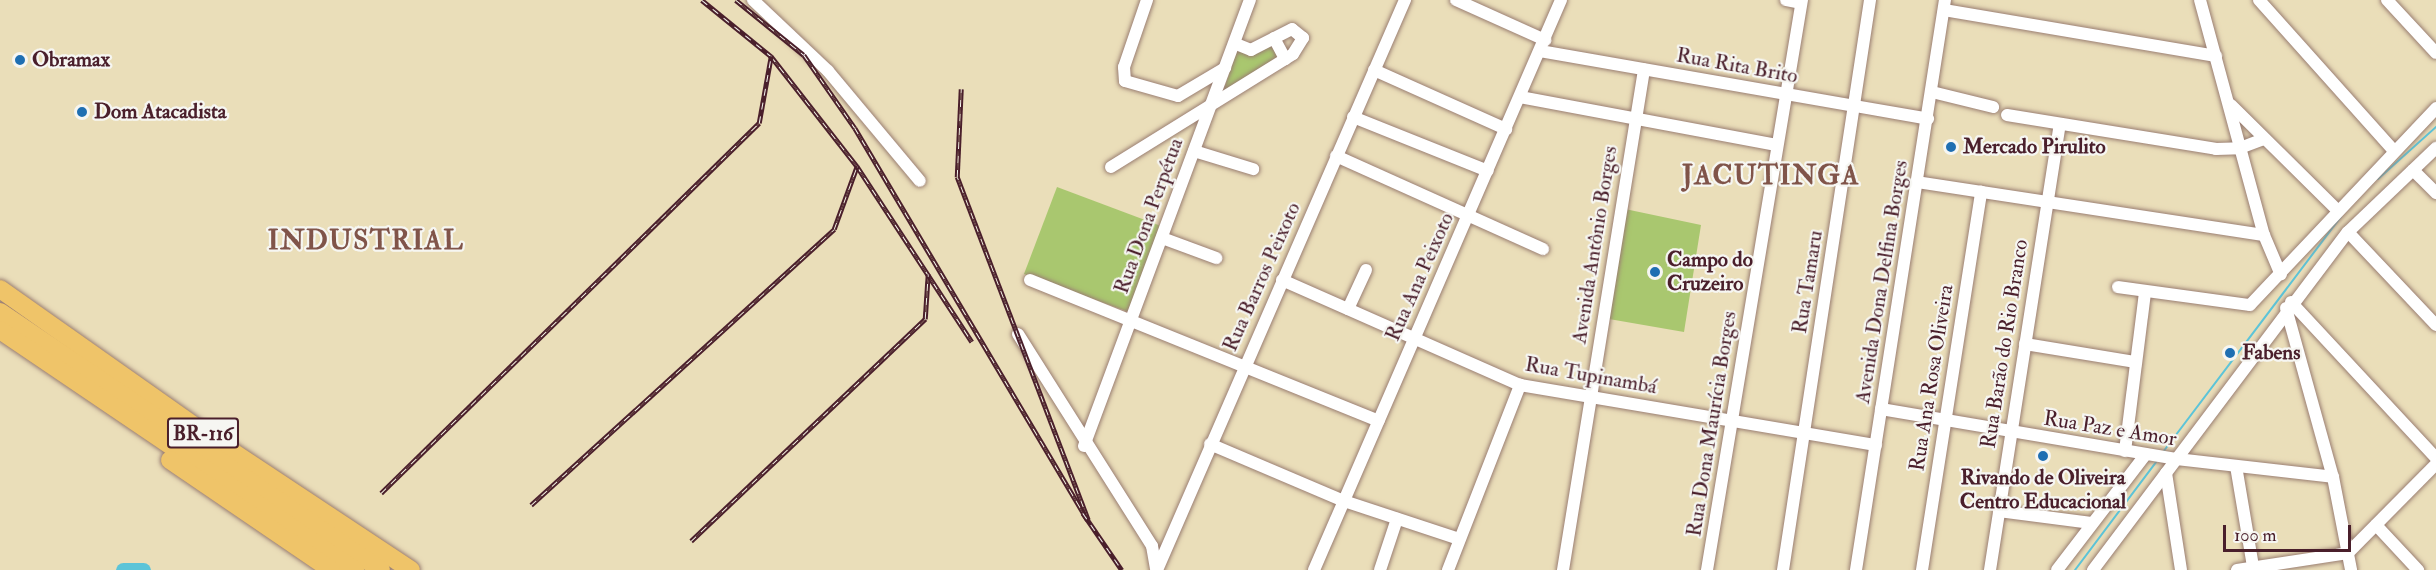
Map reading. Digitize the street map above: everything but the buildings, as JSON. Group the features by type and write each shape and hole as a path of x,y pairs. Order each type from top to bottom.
{"highway":[{"name":"BR-116","path":"0,289 411,570"},
{"path":"0,298 186,429 210,453"},
{"name":"BR-116","path":"0,312 381,570"},
{"name":"BR-116","path":"0,330 355,570"},
{"name":"BR-116","path":"0,344 331,570"}],"street":[{"path":"753,0 828,71 921,181"},
{"path":"1147,0 1124,67 1125,81 1178,96 1225,68"},
{"name":"Rua Dona Perpétua","path":"1084,446 1250,0"},
{"name":"Rua Barros Peixoto","path":"1157,570 1405,0"},
{"name":"Rua Rita Brito","path":"1456,0 1542,45 1644,69 1855,108 1928,119"},
{"name":"Rua Ana Peixoto","path":"1314,570 1341,500 1379,421 1562,0"},
{"path":"1786,0 1802,1"},
{"name":"Rua Tamaru","path":"1783,570 1870,0"},
{"path":"2200,0 2264,235 2281,276"},
{"path":"2259,0 2393,150"},
{"path":"2387,0 2436,53"},
{"name":"Rua Dona Maurícia Borges","path":"1707,570 1802,1"},
{"path":"1945,5 2216,56"},
{"name":"Avenida Dona Delfina Borges","path":"1856,570 1945,5"},
{"path":"1111,168 1285,59 1297,50 1302,34 1292,29 1251,51 1234,44"},
{"path":"1274,38 1285,59"},
{"name":"Avenida Antônio Borges","path":"1563,570 1589,397 1644,69"},
{"path":"1374,70 1506,129"},
{"path":"1932,92 1993,107"},
{"path":"1520,97 1777,145"},
{"path":"2229,103 2337,210"},
{"path":"2118,287 2145,293 2250,305 2281,276 2337,210 2436,108"},
{"path":"2007,115 2190,146 2240,148 2263,139"},
{"path":"1353,117 1488,171"},
{"name":"Rua Barão do Rio Branco","path":"1990,570 2060,125"},
{"path":"2093,570 2288,305 2348,232 2436,148"},
{"path":"1194,151 1253,169"},
{"path":"1336,156 1470,212 1544,249"},
{"path":"2413,170 2436,193"},
{"path":"1917,182 2264,235"},
{"name":"Rua Ana Rosa Oliveira","path":"1922,570 1981,192"},
{"path":"2348,232 2436,325"},
{"path":"1162,238 1216,258"},
{"path":"1348,309 1366,270"},
{"path":"1030,280 1379,421"},
{"name":"Rua Tupinambá","path":"1282,280 1520,385 1804,435 1876,445"},
{"path":"2125,451 2145,293"},
{"path":"2288,305 2436,458"},
{"path":"2288,305 2333,477 2351,570"},
{"path":"1018,334 1084,446 1152,546 1157,570"},
{"path":"2025,344 2135,362"},
{"path":"1448,570 1520,385"},
{"name":"Rua Paz e Amor","path":"1881,409 2173,459 2333,477"},
{"path":"1210,444 1341,500 1459,539"},
{"path":"2057,570 2091,523 2150,455"},
{"path":"2237,570 2348,554 2436,464"},
{"path":"2236,466 2253,567"},
{"path":"2166,473 2181,570"},
{"path":"1999,511 2091,523"},
{"path":"1380,570 1397,519"},
{"path":"2376,525 2418,570"}],"green space":[{"path":"1272,43 1279,56 1223,92 1238,48"},
{"path":"1057,187 1161,226 1129,312 1024,274"},
{"name":"Campo do Cruzeiro","path":"1625,209 1701,225 1684,332 1609,319"}],"waterway":[{"path":"2378,179 2436,127"},
{"path":"2163,452 2341,217"},
{"path":"2075,570 2156,462"},
{"path":"123,570 143,570"}],"railway":[{"path":"702,0 771,56 857,166 972,342"},
{"path":"736,0 804,55 855,128 1088,520 957,177 961,89"},
{"path":"381,493 759,123 771,56"},
{"path":"531,505 834,229 857,166"},
{"path":"691,541 925,319 928,274"},
{"path":"1083,513 1122,570"}],"place":[{"name":"Obramax","path":"20,60"},
{"name":"Dom Atacadista","path":"82,112"},
{"name":"Mercado Pirulito","path":"1951,147"},
{"name":"Campo do Cruzeiro","path":"1655,272"},
{"name":"Fabens","path":"2230,353"},
{"name":"Rivando de Oliveira Centro Educacional","path":"2043,456"}],"district":[{"name":"JACUTINGA","path":"1771,176"},
{"name":"INDUSTRIAL","path":"366,241"}]}
